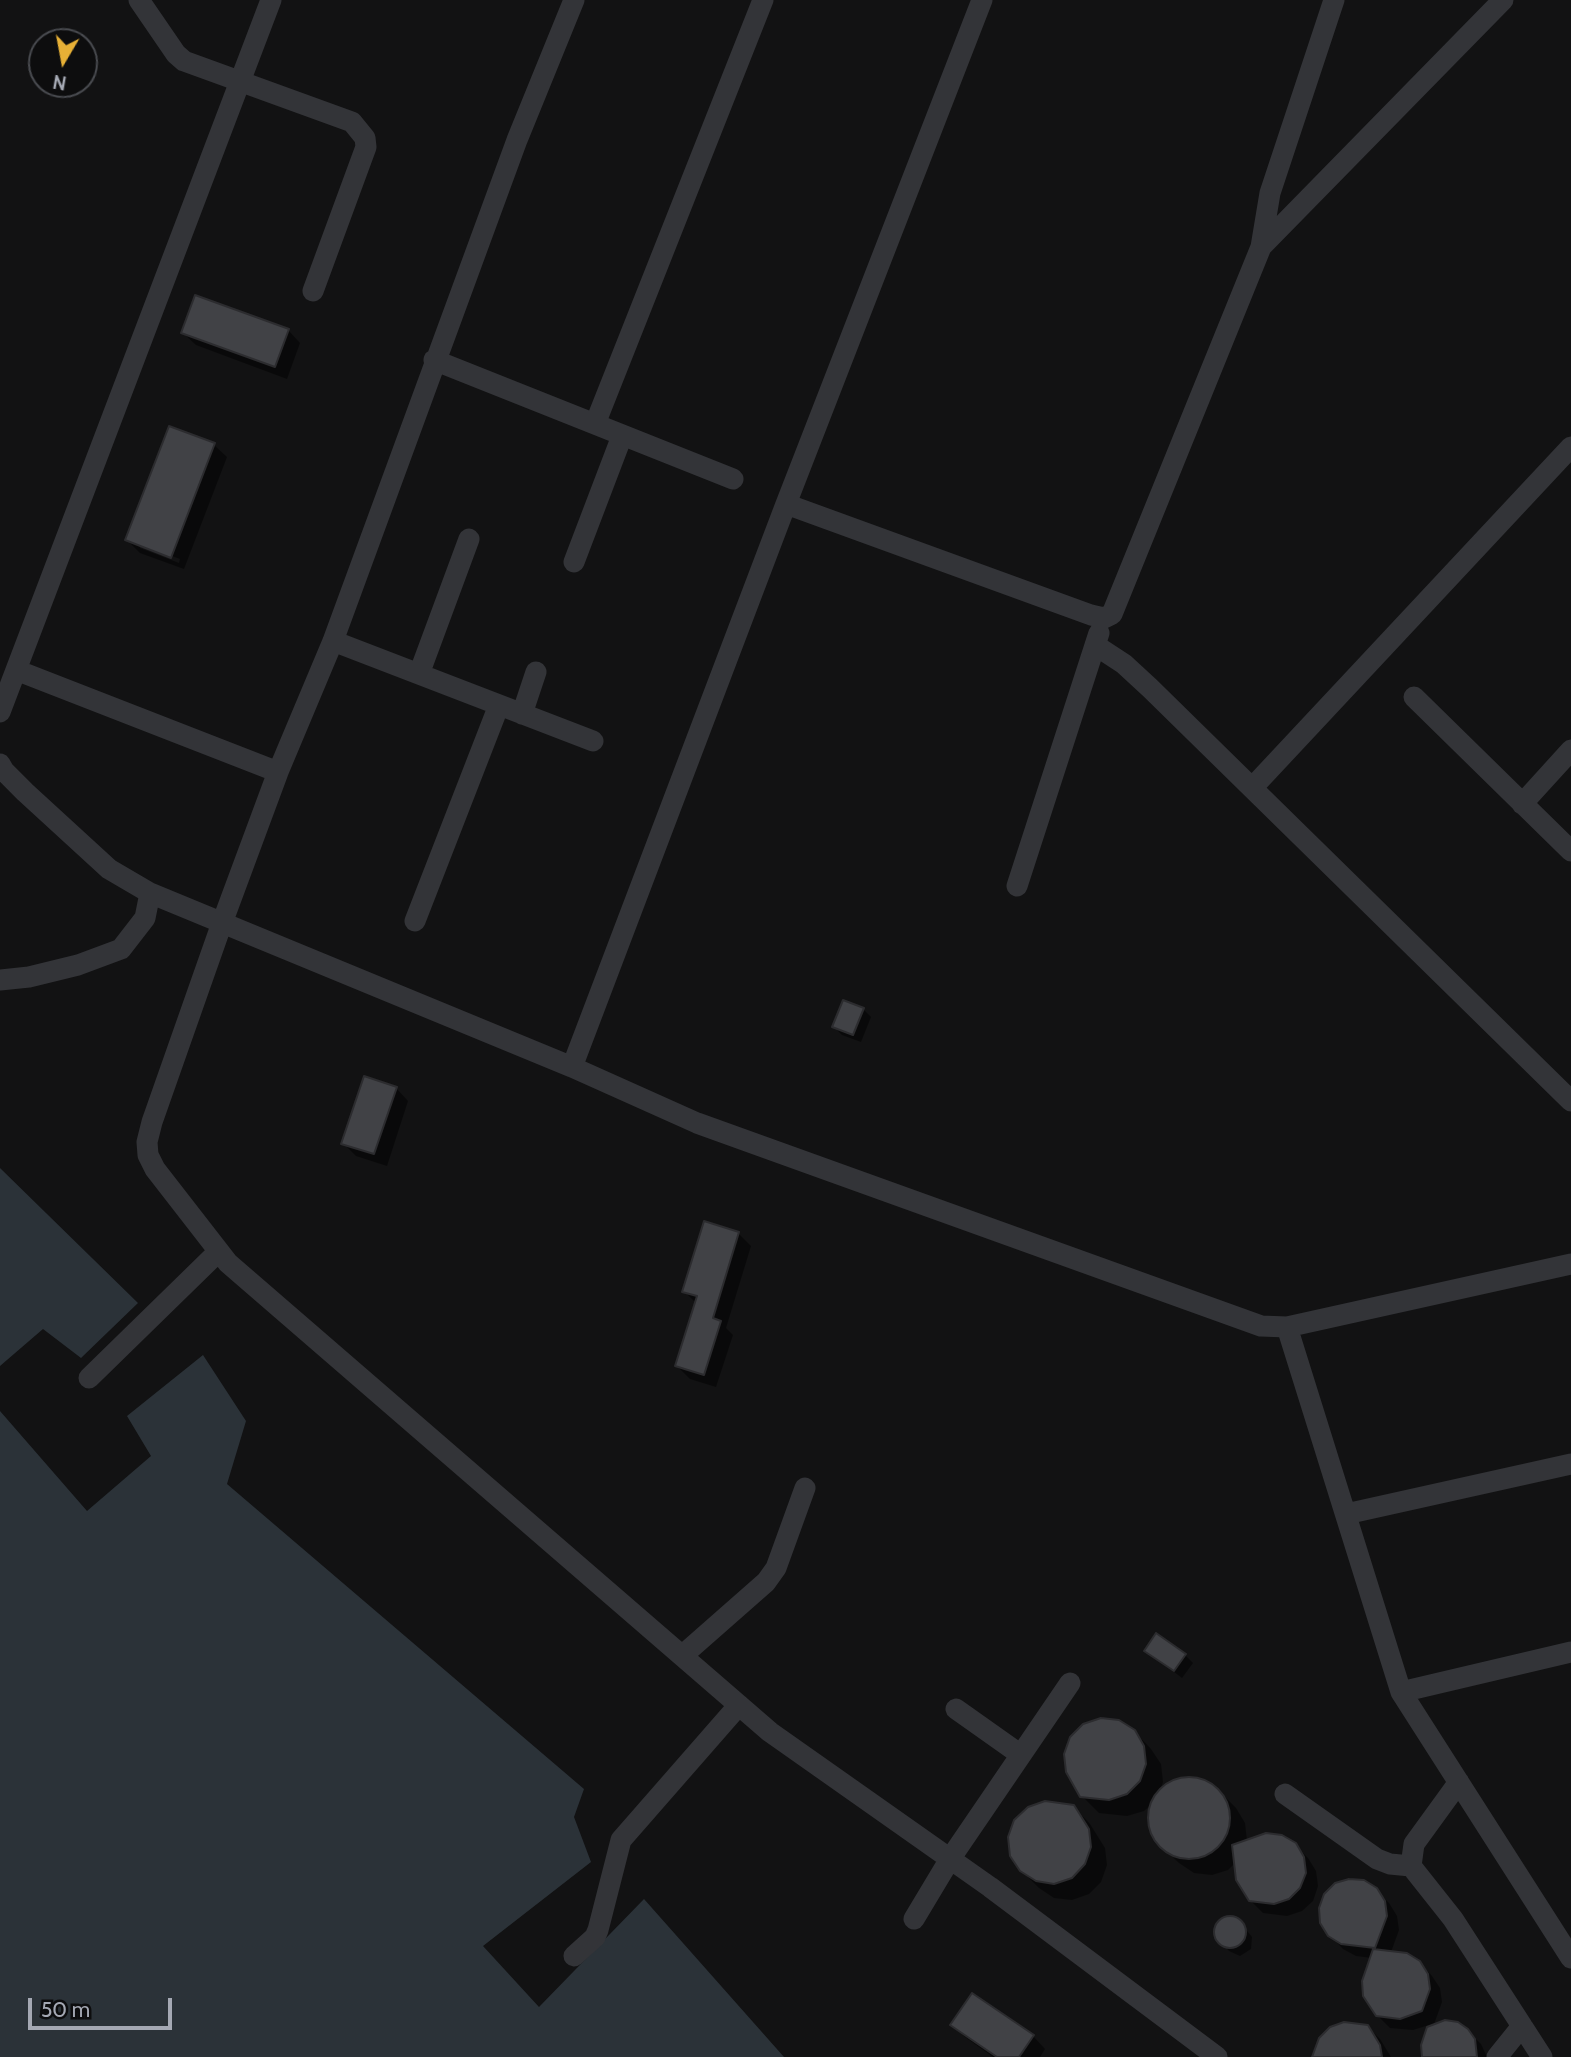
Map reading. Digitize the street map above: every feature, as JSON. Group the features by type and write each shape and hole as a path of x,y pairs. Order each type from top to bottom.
{"lane":[{"path":"139,0 176,54 184,61 352,122 365,138 366,147 313,291"},
{"path":"0,712 271,0"},
{"path":"574,0 517,140 333,640 278,772 222,923 147,1142 148,1155 155,1169 228,1263 739,1705 816,1766 950,1859 1217,2057"},
{"path":"595,424 763,0"},
{"path":"572,1067 786,504 982,0"},
{"path":"1017,886 1104,618 1112,614 1116,607 1261,247 1270,192 1334,0"},
{"path":"1261,247 1503,0"},
{"path":"434,360 733,480"},
{"path":"574,562 622,436"},
{"path":"1252,788 1571,447"},
{"path":"786,504 1104,618"},
{"path":"419,674 469,539"},
{"path":"333,640 593,741"},
{"path":"1095,645 1125,664 1571,1101"},
{"path":"16,670 278,772"},
{"path":"522,714 536,672"},
{"path":"1414,697 1571,850"},
{"path":"415,921 499,705"},
{"path":"1522,804 1571,750"},
{"path":"0,764 25,792 109,869 150,893 572,1067 697,1123 1261,1326 1287,1327 1571,1264"},
{"path":"0,980 29,977 78,965 121,949 145,918 150,893"},
{"path":"89,1378 218,1252"},
{"path":"1287,1327 1401,1692 1571,1958"},
{"path":"1346,1514 1571,1465"},
{"path":"683,1655 766,1582 776,1568 804,1488"},
{"path":"1401,1692 1571,1652"},
{"path":"914,1919 950,1859 1070,1683"},
{"path":"574,1956 595,1937 621,1840 739,1705"},
{"path":"956,1709 1021,1755"},
{"path":"1459,1782 1414,1844 1411,1866 1453,1919 1542,2057"},
{"path":"1285,1794 1377,1859 1390,1864 1411,1866"},
{"path":"1497,2057 1522,2026"}],"shaded area":[{"path":"0,1168 138,1303 81,1358 43,1329 0,1366"},
{"path":"203,1355 246,1421 227,1484 584,1789 574,1817 591,1862 483,1946 539,2007 644,1899 784,2057 0,2057 0,1411 87,1511 151,1456 127,1416"}],"building":[{"path":"195,295 289,329 275,367 181,333"},
{"path":"169,426 215,443 171,558 125,540"},
{"path":"843,1000 864,1008 853,1035 832,1027"},
{"path":"364,1076 397,1087 374,1154 341,1144"},
{"path":"704,1221 739,1232 713,1318 721,1321 704,1375 675,1366 697,1296 682,1292"},
{"path":"1156,1633 1186,1654 1174,1671 1144,1651"},
{"path":"1101,1718 1119,1720 1135,1730 1144,1746 1146,1764 1140,1781 1127,1794 1109,1800 1080,1797 1066,1772 1064,1754 1070,1737 1083,1724"},
{"path":"1189,1777 1205,1780 1218,1789 1227,1802 1230,1818 1227,1834 1218,1847 1205,1856 1189,1859 1173,1856 1160,1847 1151,1834 1148,1818 1151,1802 1160,1789 1173,1780"},
{"path":"1045,1801 1074,1805 1089,1829 1091,1847 1085,1864 1072,1878 1054,1884 1036,1881 1020,1871 1010,1856 1008,1837 1014,1820 1028,1807"},
{"path":"1266,1833 1282,1835 1296,1843 1304,1857 1306,1873 1300,1888 1289,1899 1274,1904 1249,1901 1236,1880 1232,1845"},
{"path":"1349,1879 1364,1880 1377,1888 1385,1901 1387,1916 1375,1948 1341,1944 1328,1936 1320,1923 1319,1908 1324,1894 1335,1883"},
{"path":"1230,1916 1241,1921 1246,1932 1241,1943 1230,1948 1219,1943 1214,1932 1219,1921"},
{"path":"1373,1949 1407,1953 1420,1961 1428,1974 1430,1989 1422,2011 1400,2019 1376,2016 1363,1996 1362,1981"},
{"path":"972,1993 1034,2035 1019,2057 997,2057 950,2025"},
{"path":"1445,2020 1458,2022 1468,2029 1475,2039 1477,2057 1422,2057 1421,2045 1427,2027"},
{"path":"1344,2022 1368,2025 1380,2045 1382,2057 1312,2057 1319,2038 1330,2027"}]}
